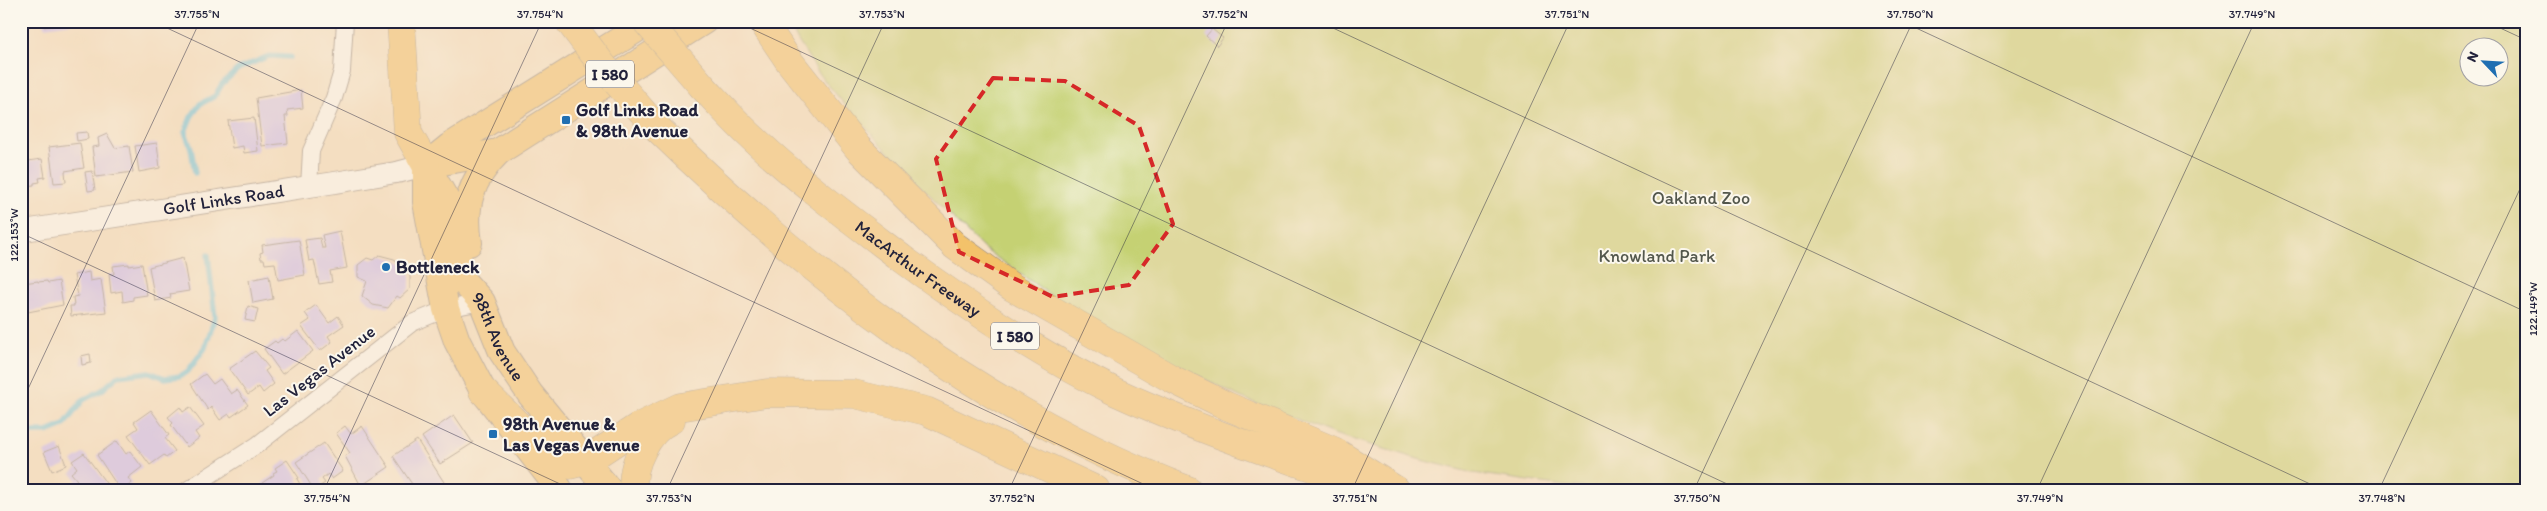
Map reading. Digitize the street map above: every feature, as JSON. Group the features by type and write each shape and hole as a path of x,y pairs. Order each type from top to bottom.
{"highway":[{"path":"401,21 408,133 426,165"},
{"name":"I 580","path":"569,21 603,66 654,124 716,185 772,234 890,325 959,373 1024,413 1089,447 1188,490"},
{"name":"MacArthur Freeway","path":"648,21 703,87 756,140 858,225 994,324 1053,359 1115,391 1180,420 1303,465 1384,490"},
{"path":"762,21 789,61 858,148 955,246 1012,286 1172,379 1227,406 1334,451 1396,490"},
{"path":"483,391 557,463 570,465 586,461 638,427 680,407 766,393 854,394 926,411 1096,490"},
{"path":"634,490 638,462 644,447 655,432 666,422 706,404"}],"main road":[{"name":"Golf Links Road","path":"426,165 458,140 648,21"},
{"name":"Golf Links Road","path":"426,165 498,152 704,21"},
{"path":"482,302 468,233 468,206 475,180 485,165 498,152"},
{"name":"98th Avenue","path":"426,165 448,203 462,280 482,302 502,352 516,374 609,490"},
{"name":"98th Avenue","path":"426,165 426,202 446,309 457,341 483,391 560,490"}],"street":[{"path":"309,187 311,151 334,98 342,71 345,21"},
{"name":"Golf Links Road","path":"21,231 309,187 400,172 426,165"},
{"name":"Las Vegas Avenue","path":"187,490 257,445 412,324 446,309 482,302"}],"highlighted area":[{"path":"993,78 1065,81 1139,126 1173,224 1129,285 1053,297 959,252 936,159"}],"green space":[{"name":"Knowland Park","path":"788,21 2526,21 2526,490 1622,490 1564,486 1473,473 1334,434 1240,397 1114,333 1055,298 983,248 905,170 820,75 798,41"}],"building":[{"path":"21,21 29,21 30,26 21,28"},
{"path":"43,21 73,21 73,23 44,27"},
{"path":"95,21 115,21 115,23 96,26"},
{"path":"1212,29 1223,38 1217,46 1206,36"},
{"path":"301,90 303,108 287,110 288,116 285,116 288,143 262,146 256,98"},
{"path":"254,118 258,151 244,153 243,146 232,148 228,121"},
{"path":"87,132 88,139 77,141 76,133"},
{"path":"107,134 115,148 129,146 133,172 96,177 92,147 99,146 98,138"},
{"path":"80,143 84,168 65,171 66,182 54,183 49,147"},
{"path":"157,143 160,168 139,172 135,146"},
{"path":"42,159 45,177 39,178 40,182 34,183 34,185 25,186 26,191 21,191 21,162"},
{"path":"92,171 95,190 88,191 85,172"},
{"path":"340,231 347,268 330,271 332,282 319,284 314,260 309,261 305,240 320,238 322,248 325,248 322,235"},
{"path":"299,240 305,275 278,280 275,263 265,264 264,259 261,259 262,245"},
{"path":"379,255 394,259 410,269 410,289 400,298 397,296 388,308 373,305 362,296 367,281 358,277 358,265 367,258 373,260"},
{"path":"183,258 189,291 170,294 171,298 155,301 149,267"},
{"path":"129,264 129,266 142,264 147,295 133,297 133,300 123,302 122,291 111,293 109,274 114,274 113,266"},
{"path":"89,272 90,281 101,279 106,312 71,316 70,306 74,306 73,297 78,296 74,275"},
{"path":"269,276 273,299 253,303 249,280"},
{"path":"47,281 48,283 59,281 63,305 28,312 23,283"},
{"path":"316,305 329,323 338,316 344,325 328,336 332,342 320,351 301,326 310,320 305,313"},
{"path":"248,306 258,309 255,322 245,320"},
{"path":"298,331 313,351 282,374 264,349 275,341 277,343 282,339 285,341"},
{"path":"255,351 269,368 265,371 274,384 263,393 259,387 248,395 229,369"},
{"path":"90,354 91,363 82,365 81,356"},
{"path":"205,374 213,384 220,379 231,394 237,390 248,405 231,417 229,414 220,420 211,407 208,410 191,384"},
{"path":"180,407 183,412 190,407 204,426 195,432 199,438 187,447 171,425 173,423 168,417"},
{"path":"151,410 169,435 165,438 175,451 166,458 164,455 150,465 128,435 138,428 134,422"},
{"path":"454,415 473,443 440,464 422,437"},
{"path":"345,426 351,434 362,426 389,467 361,486 345,456 350,453 336,433"},
{"path":"417,440 449,490 416,490 393,456"},
{"path":"117,441 126,454 130,451 142,467 128,478 132,483 123,490 120,490 97,455"},
{"path":"324,443 343,471 332,479 328,474 322,479 325,483 314,490 296,462"},
{"path":"59,446 66,465 52,471 44,452"},
{"path":"84,453 111,490 70,490 72,488 70,485 77,480 71,473 77,468 72,461"},
{"path":"287,460 299,478 297,479 303,489 307,486 309,490 267,490 262,483 274,475 273,473 277,471 275,468"}],"waterway":[{"path":"195,173 191,148 185,132 191,117 200,104 215,96 222,84 238,69 269,56 290,57"},
{"path":"21,432 47,432 64,425 83,400 102,390 118,376 149,372 165,378 180,376 188,371 205,348 215,317 208,255"}],"place":[{"name":"Golf Links Road & 98th Avenue","path":"566,120"},
{"name":"Bottleneck","path":"386,267"},
{"name":"98th Avenue & Las Vegas Avenue","path":"493,434"}],"park label":[{"name":"Oakland Zoo","path":"1701,198"}]}
